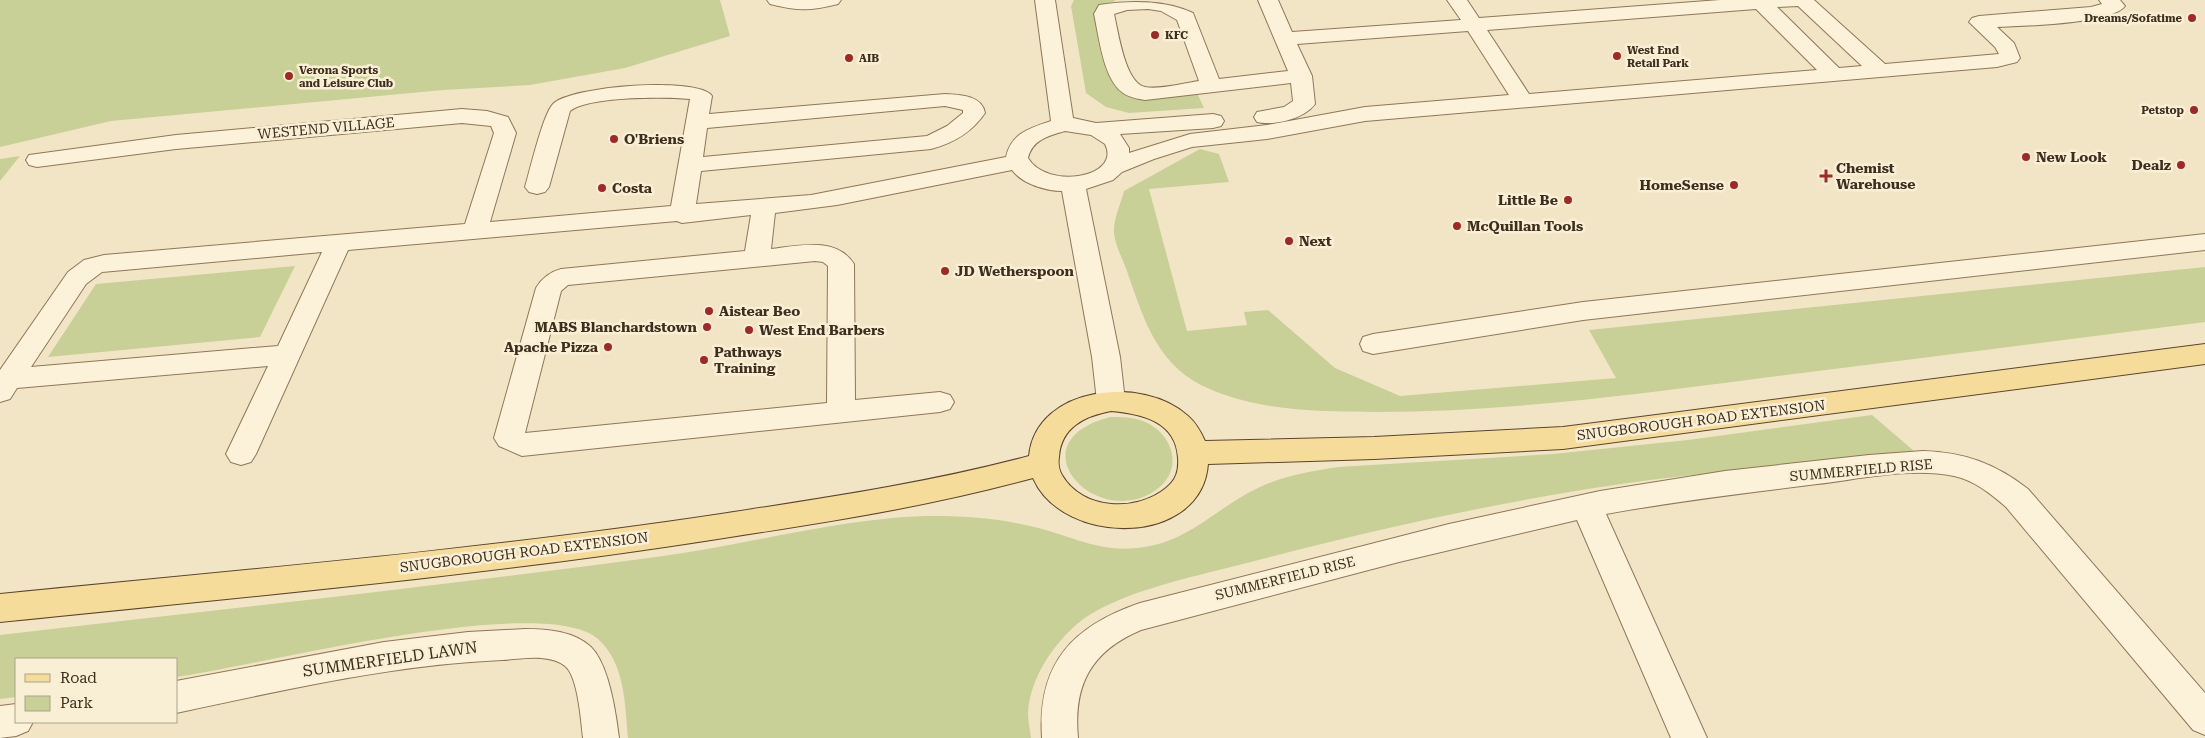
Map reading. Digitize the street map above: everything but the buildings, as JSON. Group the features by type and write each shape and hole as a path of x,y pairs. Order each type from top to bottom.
{"main road":[{"name":"SNUGBOROUGH ROAD EXTENSION","path":"1194,453 1374,448 1563,438 2205,354"},
{"path":"1111,401 1134,402 1149,406 1174,420 1188,435 1194,453 1193,473 1183,491 1164,506 1140,515 1113,517 1088,512 1065,500 1050,484 1043,464 1044,445 1053,428 1068,415 1089,405 1111,401"},
{"name":"SNUGBOROUGH ROAD EXTENSION","path":"0,608 514,555 665,536 939,489 995,478 1043,464"}],"street":[{"path":"777,0 797,5 831,0"},
{"path":"1045,0 1063,124"},
{"path":"1202,87 1186,17 1178,9 1157,0 1123,3 1106,9 1104,14 1120,72 1125,83 1133,90 1145,94 1300,76"},
{"path":"1268,0 1300,76 1304,104 1291,112 1274,116 1097,129 1063,124 1040,129 1028,135 1018,147 1016,154 1017,162 1024,171 1036,179 1051,184 1072,185 1092,181 1114,167 1146,154 1190,140 1267,132 1364,114 1834,75 2010,58 2010,51 1979,22 2089,13 2111,9 2115,6 2109,0"},
{"path":"1457,0 1522,100"},
{"path":"1284,39 1796,0"},
{"path":"1803,0 1880,71"},
{"path":"1759,2 1834,75"},
{"path":"537,188 560,109 571,101 581,98 678,91 698,94 701,96 682,215"},
{"path":"690,165 932,142 949,135 969,121 974,113 973,106 960,101 945,100 696,122"},
{"name":"WESTEND VILLAGE","path":"37,160 186,141 462,116 487,118 500,122 505,133 486,231"},
{"path":"1097,129 1112,139 1117,146 1118,156 1114,167"},
{"path":"4,386 77,278 93,266 764,208 840,198 956,171 1017,162"},
{"path":"1072,185 1106,357 1111,401"},
{"path":"757,258 764,208"},
{"path":"1373,344 1583,311 2205,242"},
{"path":"241,454 285,355 338,245"},
{"path":"841,412 841,264 837,258 828,254 815,253 568,276 554,282 549,288 509,438 522,445 940,402"},
{"path":"4,386 285,355"},
{"name":"SUMMERFIELD RISE","path":"1060,738 1058,728 1063,686 1079,654 1106,632 1150,614 1235,590 1433,540 1587,507 1699,486 1877,467 1943,463 1966,468 1992,479 2017,498 2205,719"},
{"path":"1587,507 1689,738"},
{"name":"SUMMERFIELD LAWN","path":"178,697 313,669 433,650 479,645 554,645 570,650 582,660 592,691 601,738"},
{"path":"0,722 15,720"}],"green space":[{"name":"Verona Sports and Leisure Club","path":"0,0 720,0 730,36 625,68 530,85 443,90 111,121 0,147"},
{"path":"1074,0 1116,0 1099,10 1128,91 1197,93 1204,108 1129,113 1106,107 1086,93 1071,6"},
{"path":"1200,149 1219,154 1229,182 1149,189 1187,331 1247,325 1244,312 1268,310 1335,368 1400,396 1616,378 1589,330 2205,267 2205,322 1661,391 1519,406 1377,412 1293,409 1252,403 1212,390 1194,381 1179,370 1167,357 1148,327 1116,243 1115,223 1124,191"},
{"path":"20,156 0,181 0,159"},
{"path":"295,266 260,337 48,357 96,284"},
{"path":"1872,415 1914,451 1658,479 1552,495 1447,515 1342,539 1154,587 1111,603 1093,613 1077,624 1059,642 1044,664 1033,688 1028,713 1031,738 628,738 619,672 607,649 598,639 567,626 520,623 461,627 396,636 178,677 178,658 15,658 15,697 0,699 0,635 574,568 686,553 833,526 893,518 944,516 997,520 1046,530 1103,547 1133,548 1150,546 1179,536 1193,529 1244,495 1267,484 1318,470 1338,467 1553,454 1688,440"},
{"path":"1110,417 1131,418 1143,421 1162,434 1168,443 1172,452 1173,462 1165,481 1156,490 1133,500 1110,500 1090,492 1074,479 1066,462 1068,445 1082,429"}],"place":[{"name":"Dreams/Sofatime","path":"2192,18"},
{"name":"KFC","path":"1155,35"},
{"name":"West End Retail Park","path":"1617,56"},
{"name":"AIB","path":"849,58"},
{"name":"Verona Sports and Leisure Club","path":"289,76"},
{"name":"Petstop","path":"2194,110"},
{"name":"O'Briens","path":"614,139"},
{"name":"New Look","path":"2026,157"},
{"name":"Dealz","path":"2181,165"},
{"name":"Chemist Warehouse","path":"1826,176"},
{"name":"HomeSense","path":"1734,185"},
{"name":"Costa","path":"602,188"},
{"name":"Little Be","path":"1568,200"},
{"name":"McQuillan Tools","path":"1457,226"},
{"name":"Next","path":"1289,241"},
{"name":"JD Wetherspoon","path":"945,271"},
{"name":"Aistear Beo","path":"709,311"},
{"name":"MABS Blanchardstown","path":"707,327"},
{"name":"West End Barbers","path":"749,330"},
{"name":"Apache Pizza","path":"608,347"},
{"name":"Pathways Training","path":"704,360"}]}
